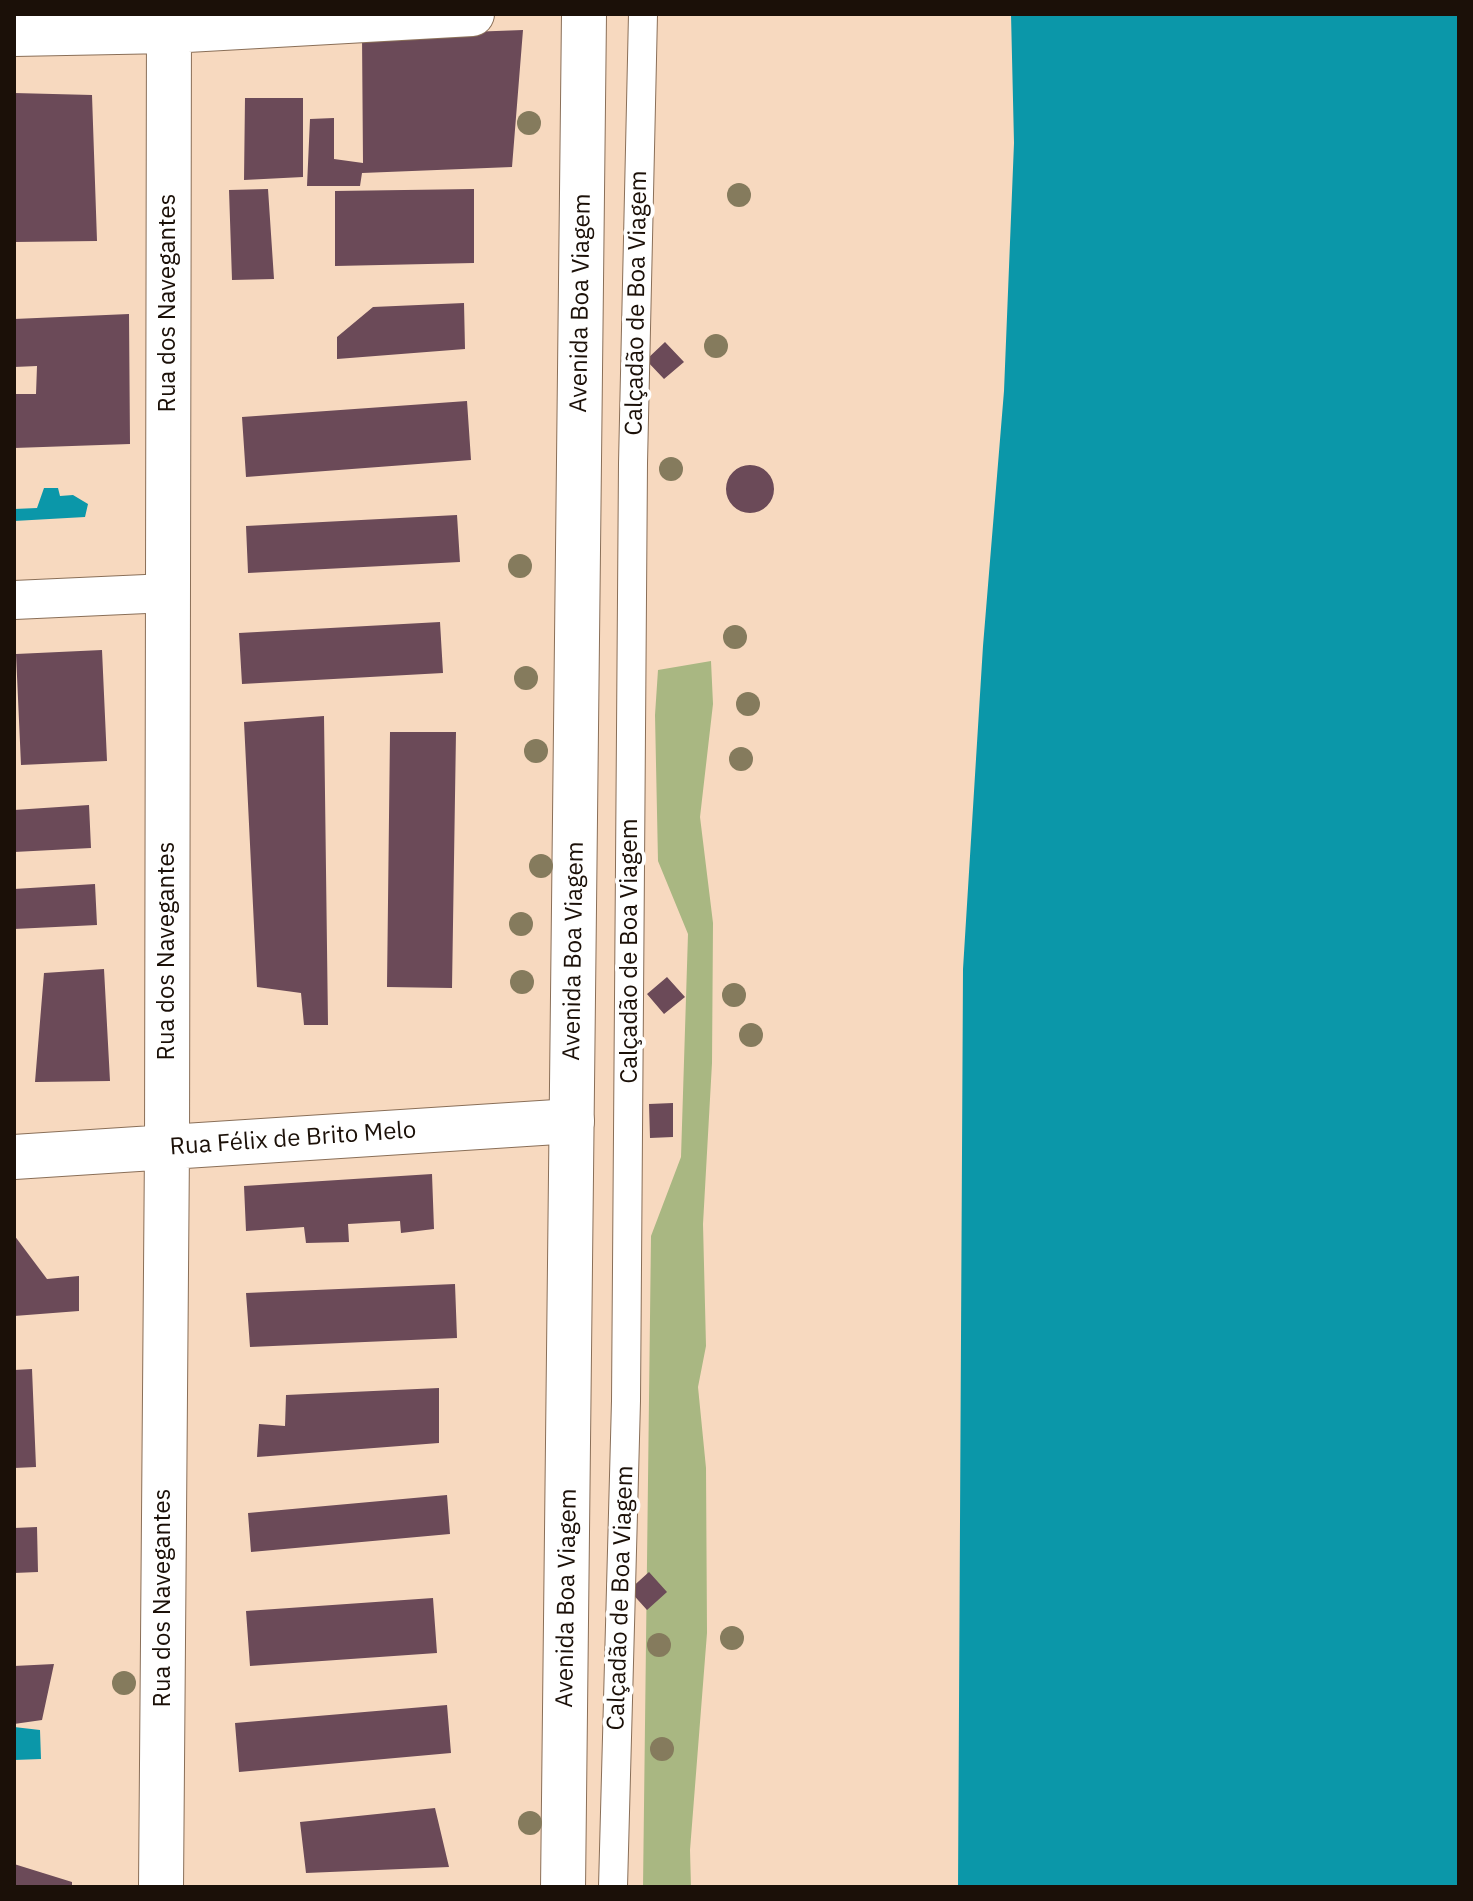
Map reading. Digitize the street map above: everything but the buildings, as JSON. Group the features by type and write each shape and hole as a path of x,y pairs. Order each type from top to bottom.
{"main road":[{"path":"14,34 169,23 472,14"},
{"name":"Avenida Boa Viagem","path":"563,1887 584,14"},
{"name":"Rua dos Navegantes","path":"161,1887 167,1147 169,23"},
{"name":"Rua Félix de Brito Melo","path":"14,1157 572,1121"}],"street":[{"name":"Calçadão de Boa Viagem","path":"613,1887 626,1401 633,478 643,14"},
{"path":"14,600 168,593"}],"green space":[{"path":"711,661 713,704 700,817 713,923 712,1063 703,1224 706,1346 698,1387 706,1468 707,1633 690,1850 691,1887 643,1887 651,1236 681,1157 688,934 658,861 655,715 658,670"}],"water":[{"path":"1011,14 1459,14 1459,1887 958,1887 963,969 983,646 1004,391 1014,143"},
{"path":"44,488 58,488 60,496 73,495 88,504 85,517 14,521 14,509 37,508"},
{"path":"14,1727 40,1730 41,1759 14,1760"}]}
